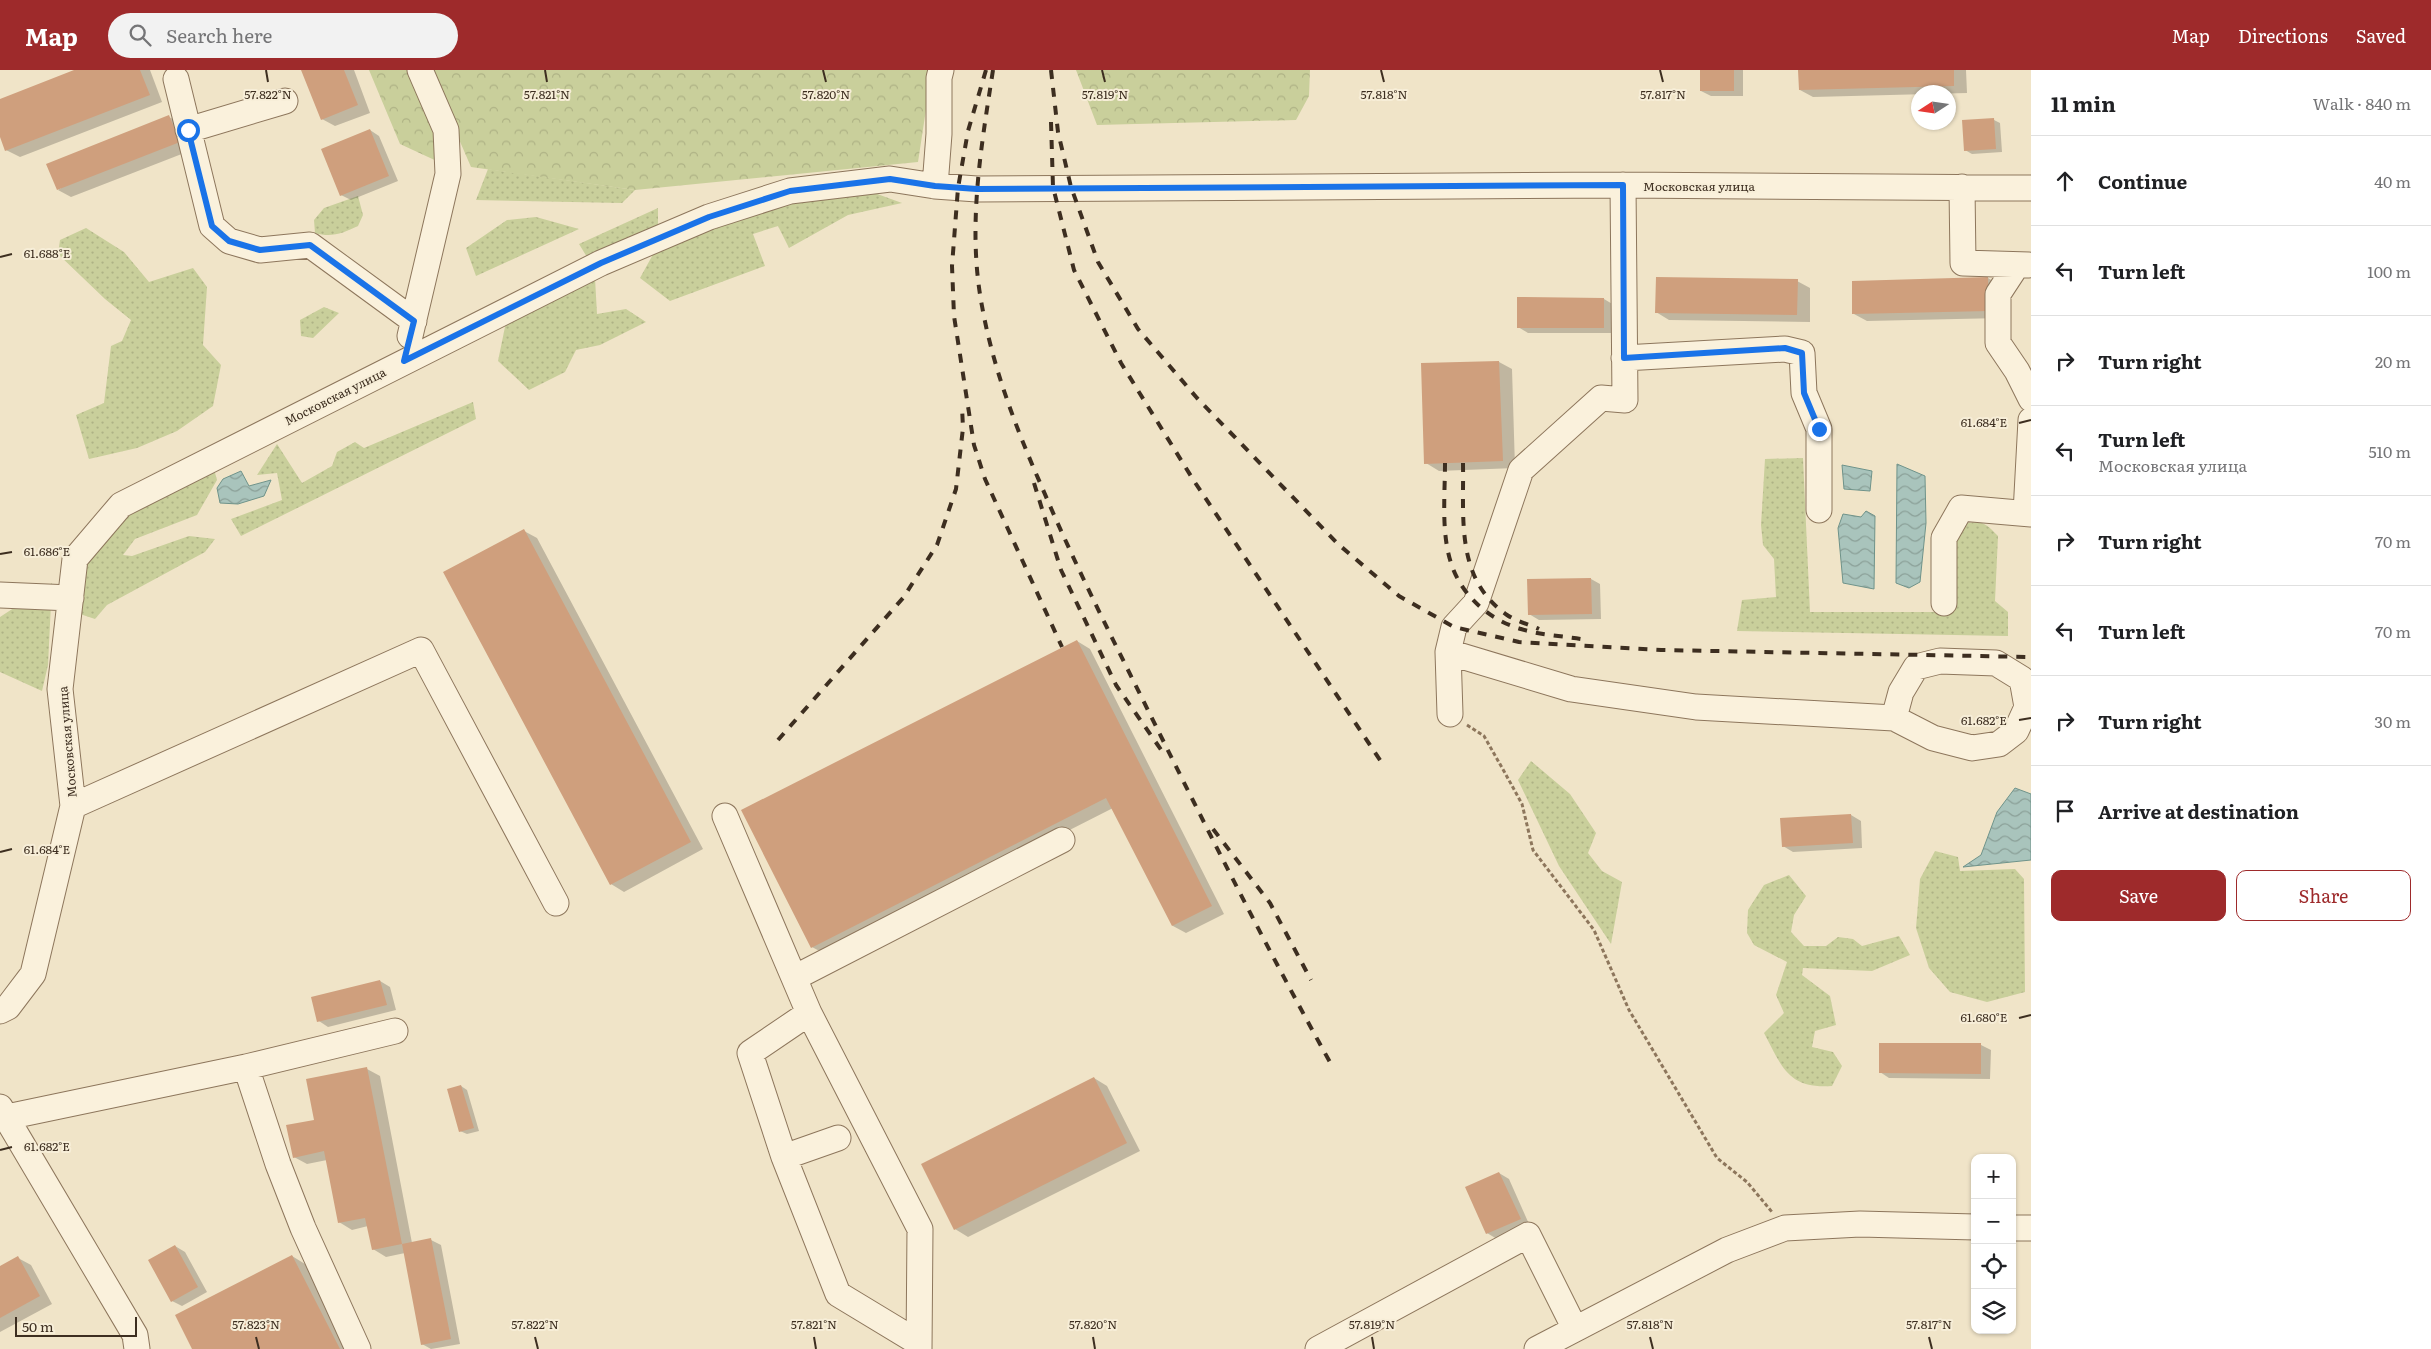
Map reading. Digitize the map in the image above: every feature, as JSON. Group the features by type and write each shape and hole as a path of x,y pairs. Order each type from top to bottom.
{"street":[{"path":"404,361 448,174 446,130 420,70"},
{"path":"935,186 939,134 939,78 941,70"},
{"path":"176,79 212,226 229,241 260,250 310,245 414,321"},
{"path":"188,130 285,101"},
{"name":"Московская улица","path":"0,1011 8,1007 33,974 73,806 60,689 75,559 121,505 601,263 709,217 790,191 890,179 935,186 977,189 1623,185 2031,188"},
{"path":"1450,714 1448,652 1454,627 1476,603 1520,470 1601,398 1625,400 1623,185"},
{"path":"1962,188 1963,263 2024,265"},
{"path":"2024,265 1998,294 1998,344 2017,371 2031,399"},
{"path":"1624,358 1785,348 1802,353 1804,393 1819,429 1819,510"},
{"path":"1944,602 1944,538 1961,508 2028,513 2031,420"},
{"path":"0,595 71,598"},
{"path":"73,806 421,650 556,902"},
{"path":"1448,652 1571,689 1696,707 1894,718 1932,738 1972,748 1999,744 2016,731 2027,707 2022,679 1996,663 1940,661 1916,667 1901,692 1894,718"},
{"path":"725,816 809,1013 920,1229 919,1346"},
{"path":"794,978 1062,840"},
{"path":"809,1013 750,1053 784,1157 838,1294 919,1346"},
{"path":"137,1349 136,1335 3,1112 246,1067 395,1030"},
{"path":"246,1067 278,1164 358,1349"},
{"path":"784,1157 838,1138"},
{"path":"1537,1349 1727,1250 1785,1228 1860,1224 1971,1227"},
{"path":"2016,1228 2031,1228"},
{"path":"1318,1349 1528,1235 1575,1329"}],"path":[{"path":"1450,714 1484,736 1522,804 1532,850 1594,930 1629,1010 1717,1158 1747,1182 1785,1228"}],"green space":[{"path":"369,70 417,70 440,128 441,163 400,144"},
{"path":"429,70 932,70 918,162 635,190 471,167"},
{"path":"1076,70 1310,70 1309,96 1296,120 1097,125"},
{"path":"488,169 635,190 622,203 476,200"},
{"path":"869,191 902,203 848,215 789,248 778,226 753,234 765,266 670,301 640,278 656,249 811,195"},
{"path":"358,196 363,215 358,226 337,234 315,233 314,220 324,208"},
{"path":"658,208 658,227 587,257 579,244"},
{"path":"536,217 579,229 476,276 466,248 507,220"},
{"path":"86,228 124,252 149,282 193,268 207,287 203,345 221,365 213,406 177,431 137,448 89,459 76,415 104,403 111,346 122,341 131,320 105,299 58,254 60,240"},
{"path":"595,278 597,314 626,309 646,322 600,345 576,350 565,372 529,390 498,361 506,322"},
{"path":"324,307 339,313 313,338 301,336 300,320"},
{"path":"473,402 476,419 241,536 231,519 282,500 277,473 257,475 277,444 302,483 332,466 337,452 355,442 364,448"},
{"path":"1803,458 1810,612 1950,612 1954,539 1962,524 1978,522 1986,525 1998,536 1995,601 2008,612 2008,636 1737,631 1742,600 1776,597 1774,559 1763,545 1761,525 1765,459"},
{"path":"214,469 217,480 197,515 135,539 123,555 132,556 189,536 215,539 205,552 107,605 95,619 74,612 86,561 101,534 163,494"},
{"path":"52,583 48,665 42,691 0,672 0,617"},
{"path":"1531,761 1570,794 1596,833 1588,853 1602,871 1622,882 1611,944 1559,866 1518,780"},
{"path":"1935,851 1958,857 1960,871 2015,869 2024,879 2025,992 1987,1002 1950,992 1929,968 1916,928 1920,879"},
{"path":"1789,875 1806,896 1794,915 1791,932 1804,946 1826,946 1838,937 1853,939 1862,946 1899,936 1910,955 1872,971 1803,968 1802,975 1830,996 1836,1025 1815,1031 1812,1047 1833,1052 1842,1066 1832,1086 1805,1084 1796,1080 1782,1066 1764,1033 1784,1013 1776,995 1787,962 1754,945 1747,933 1748,910 1764,885"}],"water":[{"path":"1897,464 1925,476 1926,523 1920,582 1909,588 1896,583"},
{"path":"1842,465 1872,471 1870,491 1844,489"},
{"path":"241,471 249,486 271,480 264,496 238,504 220,503 217,488 223,479"},
{"path":"1866,511 1875,516 1874,589 1843,583 1838,528 1843,514 1861,517"},
{"path":"2015,788 2031,794 2031,860 1963,867 1981,855 1997,812"}],"building":[{"path":"74,70 140,70 150,95 5,151 0,137 0,99"},
{"path":"301,70 344,70 358,105 321,120"},
{"path":"1700,70 1734,70 1734,91 1700,91"},
{"path":"1798,70 1954,70 1954,85 1799,90"},
{"path":"169,115 180,142 57,190 46,164"},
{"path":"1994,118 1996,149 1964,151 1962,120"},
{"path":"370,129 389,176 340,196 321,149"},
{"path":"1656,277 1798,279 1797,315 1655,313"},
{"path":"1988,277 1989,311 1852,314 1852,281"},
{"path":"1517,297 1604,298 1604,328 1517,328"},
{"path":"1499,361 1503,461 1424,464 1421,363"},
{"path":"524,529 691,842 610,885 443,572"},
{"path":"1591,578 1592,614 1528,615 1527,579"},
{"path":"1077,640 1212,906 1172,926 1106,798 811,948 741,810"},
{"path":"1851,814 1853,843 1782,847 1780,818"},
{"path":"380,980 387,1005 317,1022 311,997"},
{"path":"1879,1043 1981,1043 1981,1074 1879,1073"},
{"path":"367,1067 402,1244 372,1250 365,1218 338,1223 324,1151 293,1158 286,1125 314,1120 306,1079"},
{"path":"1094,1077 1127,1143 954,1230 921,1164"},
{"path":"461,1085 474,1128 459,1132 447,1089"},
{"path":"1499,1172 1521,1219 1486,1234 1465,1187"},
{"path":"431,1238 451,1339 421,1345 402,1244"},
{"path":"175,1245 198,1287 171,1302 148,1260"},
{"path":"292,1255 340,1349 192,1349 175,1315"},
{"path":"18,1256 40,1296 0,1318 0,1266"}],"railway":[{"path":"986,70 968,131 958,188 952,266 954,316 974,445 985,479 1062,647"},
{"path":"993,70 977,188 976,247 982,306 992,352 1006,397 1052,510 1097,608 1230,873 1331,1064"},
{"path":"1051,70 1058,132 1071,187 1098,262 1138,329 1197,398 1338,544 1399,596 1454,627 1519,642 1661,650 2031,657"},
{"path":"1051,122 1053,187 1074,270 1121,363 1194,481 1382,763"},
{"path":"778,740 903,598 937,545 956,489 963,428 962,407"},
{"path":"1445,463 1444,513 1448,551 1456,575 1469,596 1487,613 1509,625 1536,633 1581,639"},
{"path":"1463,463 1463,505 1466,546 1470,566 1478,584 1490,600 1507,615 1539,629"},
{"path":"1034,483 1061,570 1116,685 1164,754"},
{"path":"1213,829 1270,903 1311,980"}],"route":[{"path":"188,130 212,226 229,241 260,250 310,245 414,321 404,361 601,263 709,217 790,191 890,179 935,186 977,189 1053,187 1623,185 1624,358 1785,348 1802,353 1804,393 1819,429"}]}
